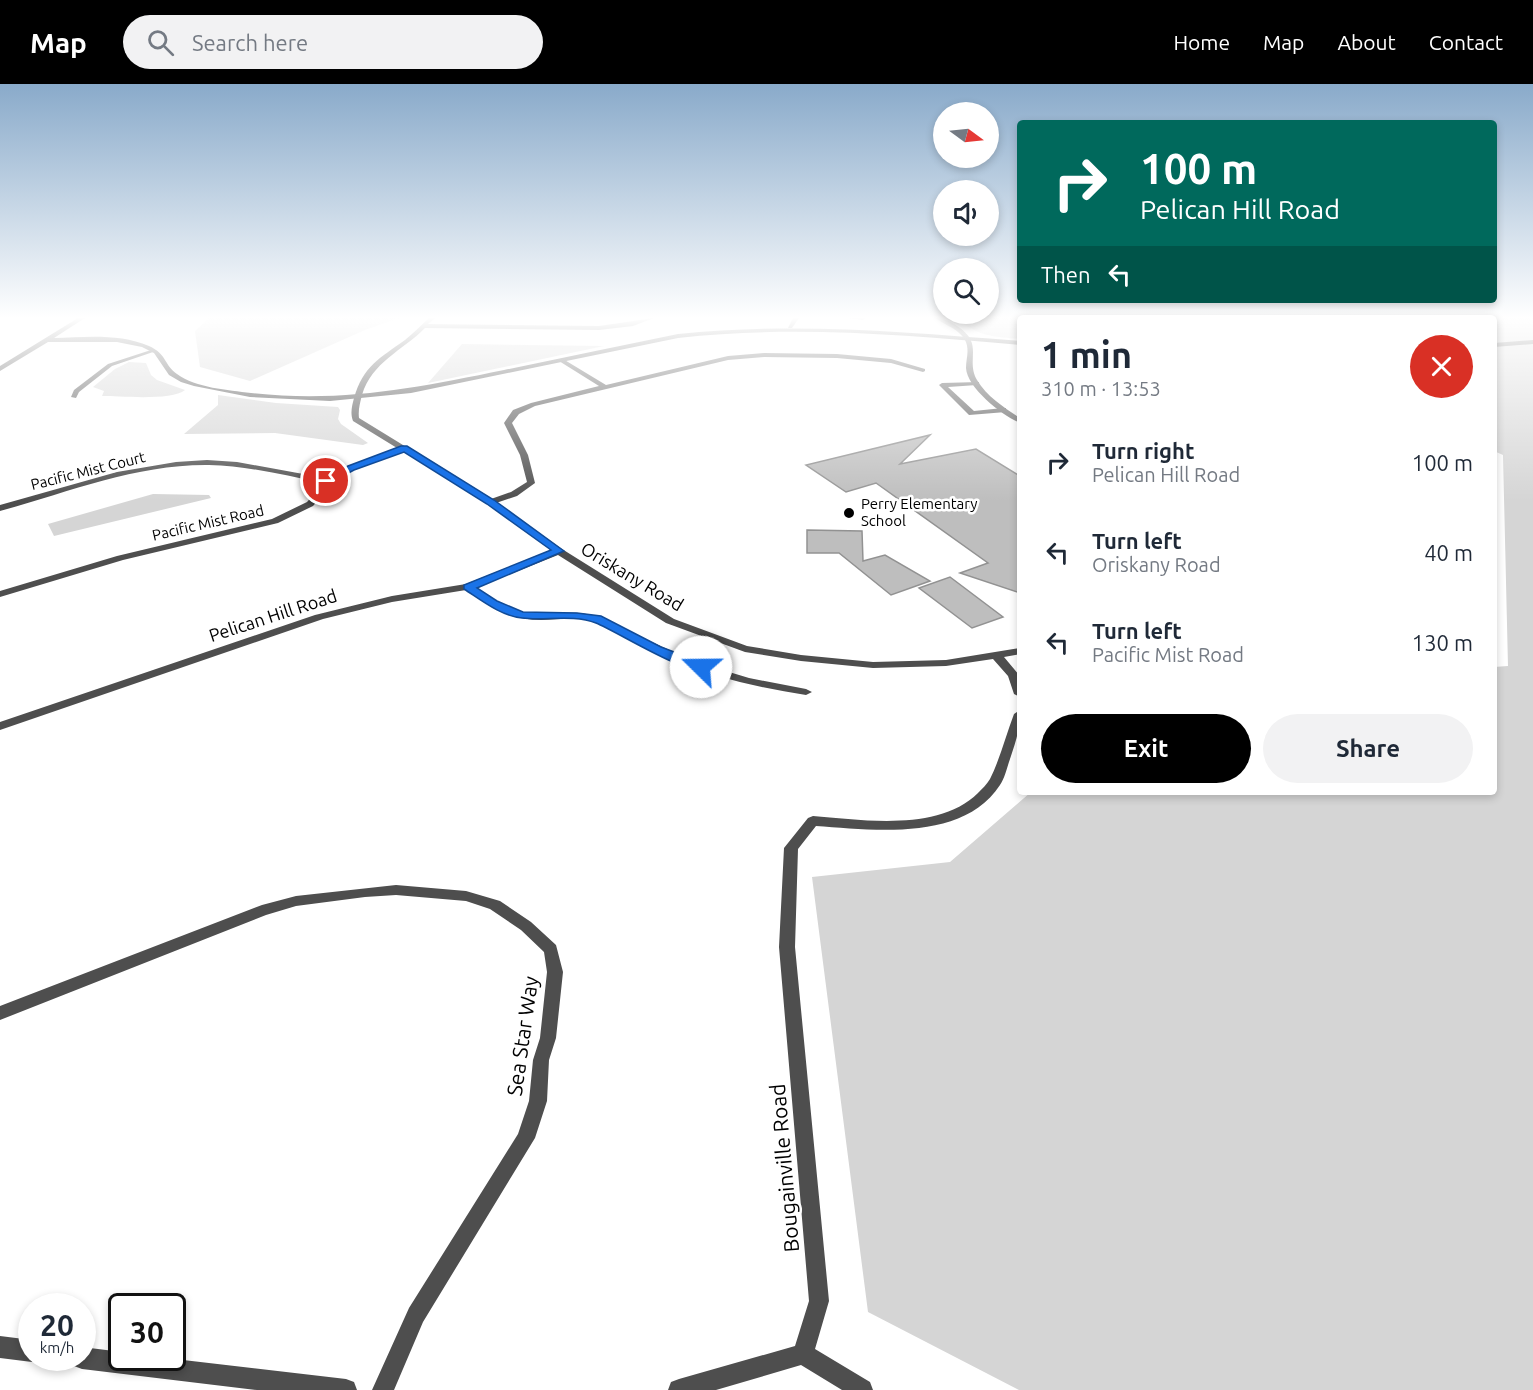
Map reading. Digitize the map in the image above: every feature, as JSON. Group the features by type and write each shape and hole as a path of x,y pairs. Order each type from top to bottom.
{"street":[{"path":"74,397 76,391 92,379"},
{"path":"180,379 196,384 306,400 358,398 411,391 469,379"},
{"path":"358,398 366,379"},
{"path":"592,379 605,387"},
{"path":"490,502 514,494 531,483 524,455 508,423 510,417 516,412 533,404 639,379"},
{"path":"974,379 986,395 1017,419"},
{"path":"977,383 942,385 972,413 1003,410"},
{"name":"Oriskany Road","path":"358,398 354,413 356,419 490,502 559,551 670,621 745,649 801,658 873,665 946,663 1017,652"},
{"name":"Pacific Mist Road","path":"0,594 120,558 275,521 310,504 325,487 326,481 351,468 404,448"},
{"name":"Pacific Mist Court","path":"0,508 114,475 187,464 236,464 326,481"},
{"name":"Pelican Hill Road","path":"0,726 319,616 392,599 468,587 559,551"},
{"path":"468,587 493,603 521,615 577,616 597,619 657,650 701,667 806,692"},
{"path":"997,656 1013,675 1017,686"},
{"name":"Bougainville Road","path":"803,1354 819,1301 787,947 791,848 813,821 905,825 936,820 966,809 978,802 995,783 1017,722"},
{"name":"Sea Star Way","path":"0,1013 262,911 296,901 365,892 436,893 466,896 495,905 526,926 550,949 555,972 548,1038 541,1060 538,1101 526,1138 416,1315 383,1390"},
{"path":"0,1347 18,1349"},
{"path":"679,1390 803,1354 862,1390"},
{"path":"96,1360 346,1390"}],"shaded area":[{"path":"103,379 156,379 185,390 158,397 102,396 104,391 93,387"},
{"path":"432,379 447,379 428,383"},
{"path":"1497,379 1533,379 1533,1390 1019,1390 868,1312 812,877 950,862 1028,795 1497,795 1497,667 1508,666 1503,455 1497,452"},
{"path":"218,395 276,403 338,407 340,410 338,419 341,424 368,443 363,445 275,433 184,434 218,405"},
{"path":"153,494 209,495 211,498 54,536 48,524"}],"building":[{"path":"930,435 900,464 976,449 1017,474 1017,592 960,573 988,563 876,483 846,492 806,465"},
{"path":"807,530 862,531 863,561 885,555 930,581 891,595 839,553 807,553"},
{"path":"950,577 1003,617 972,628 919,588"}],"place":[{"name":"Perry Elementary School","path":"849,513"}],"route":[{"path":"326,481 351,468 404,448 490,502 559,551 468,587 493,603 521,615 577,616 597,619 657,650 701,667"}]}
